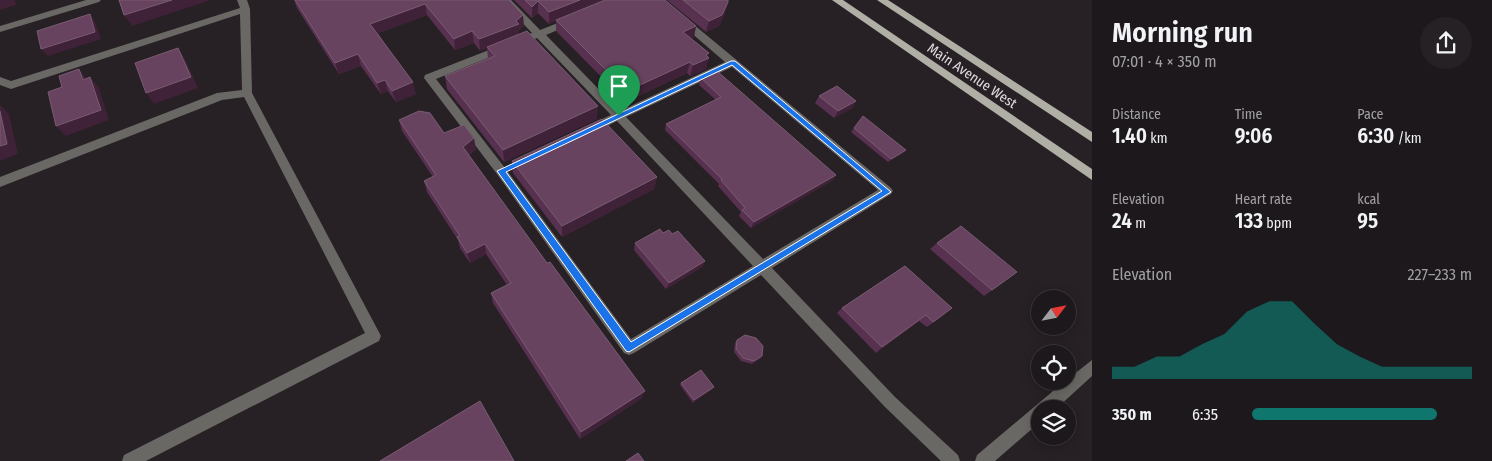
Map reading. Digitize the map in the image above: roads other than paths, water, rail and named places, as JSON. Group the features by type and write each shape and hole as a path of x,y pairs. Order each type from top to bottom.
{"main road":[{"name":"Main Avenue West","path":"837,0 1092,175"},
{"name":"Main Avenue West","path":"882,0 1092,138"}],"street":[{"path":"0,29 96,0"},
{"path":"506,0 619,116 890,402 952,461"},
{"path":"584,15 429,78 505,169 629,348 887,192 658,0"},
{"path":"0,81 11,85 244,4 247,93 374,336 130,461"},
{"path":"577,136 733,62"},
{"path":"0,182 221,96 247,93"},
{"path":"1054,400 1092,367"},
{"path":"983,461 1031,420"}]}
